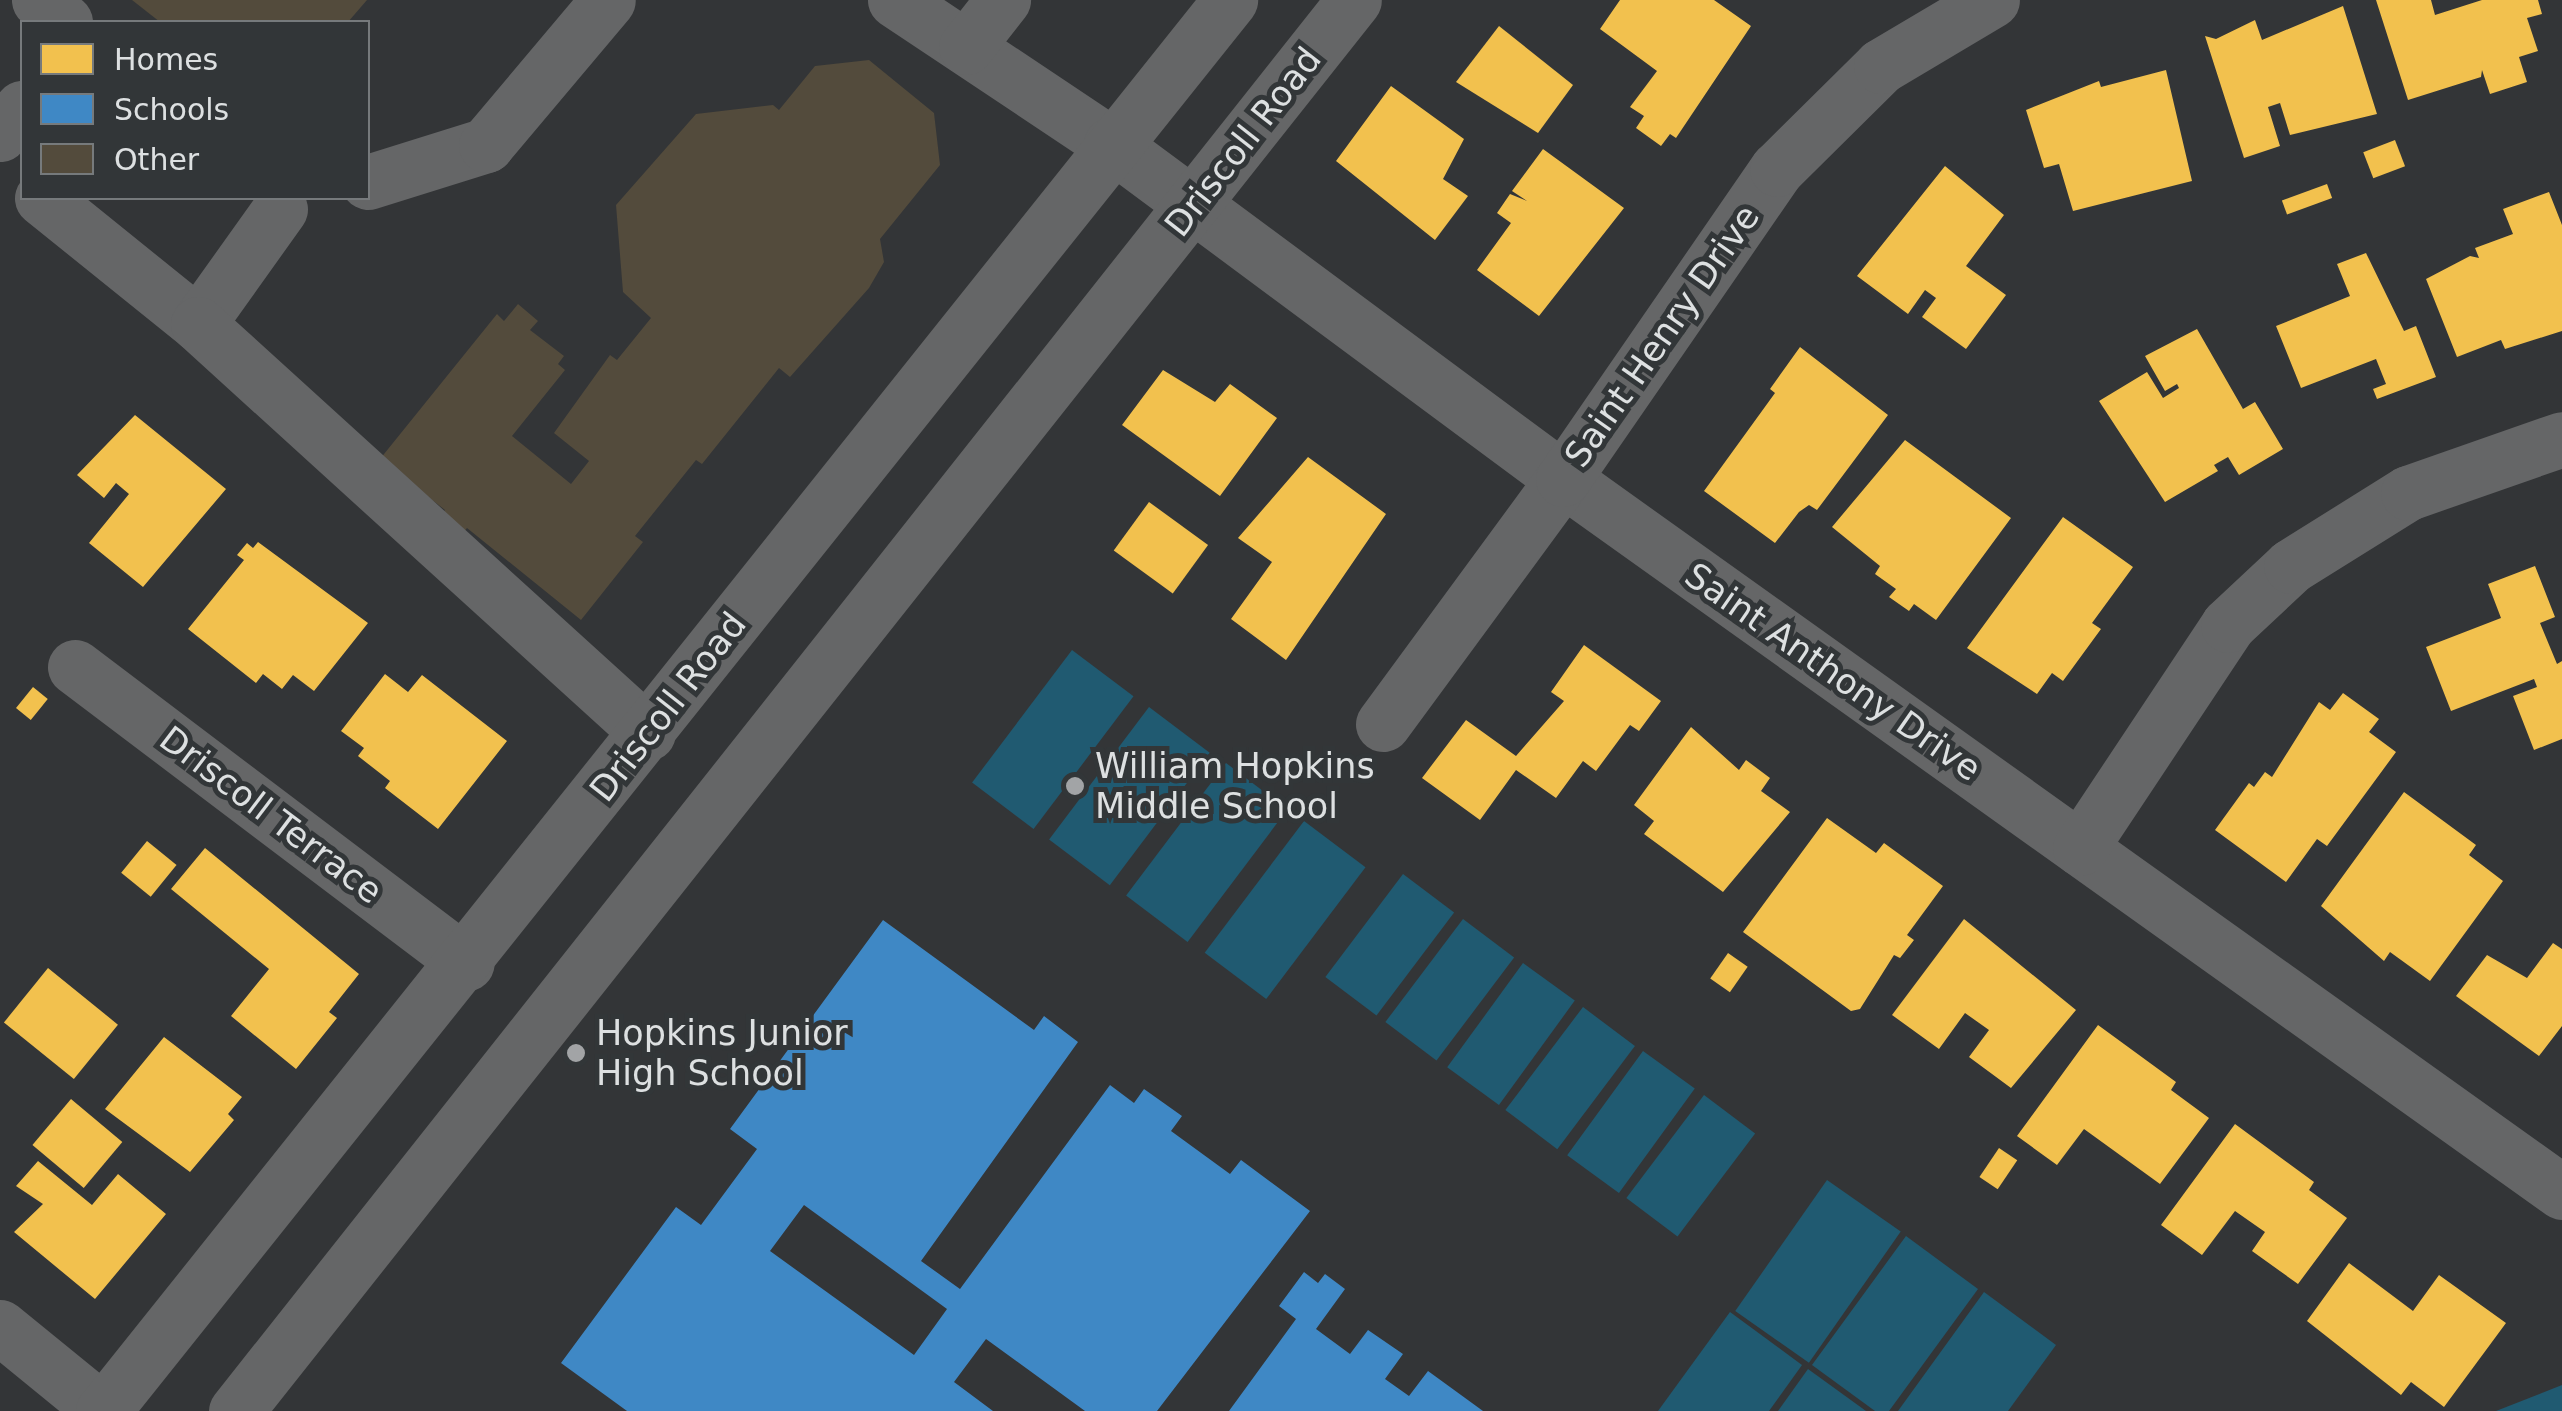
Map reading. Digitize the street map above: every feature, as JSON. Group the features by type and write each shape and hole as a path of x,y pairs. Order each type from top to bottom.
{"street":[{"path":"39,0 63,20"},
{"path":"370,181 486,145 608,0"},
{"name":"Saint Anthony Drive","path":"894,0 1111,144 1191,208 1563,479 2562,1192"},
{"path":"966,48 1002,0"},
{"name":"Driscoll Road","path":"103,1411 466,963 1111,144 1230,0"},
{"name":"Driscoll Road","path":"236,1411 1354,0"},
{"name":"Saint Henry Drive","path":"1383,724 1563,479 1777,169 1881,66 1992,0"},
{"path":"0,134 20,110"},
{"path":"0,163 20,179"},
{"path":"44,200 198,324 648,733"},
{"path":"198,324 288,201"},
{"path":"2080,848 2228,625 2291,566 2408,493 2562,439"},
{"name":"Driscoll Terrace","path":"75,667 466,963"},
{"path":"0,1327 103,1411"}],"shaded area":[{"path":"1072,650 1133,696 1034,829 972,783"},
{"path":"1149,707 1210,753 1110,885 1049,840"},
{"path":"1226,763 1287,809 1188,942 1126,896"},
{"path":"1304,821 1365,867 1266,999 1205,953"},
{"path":"1403,874 1454,913 1376,1016 1325,977"},
{"path":"1463,919 1514,958 1436,1061 1385,1022"},
{"path":"1523,963 1575,1001 1499,1105 1447,1067"},
{"path":"1583,1007 1635,1046 1557,1149 1505,1110"},
{"path":"1643,1051 1695,1089 1619,1193 1567,1155"},
{"path":"1704,1095 1755,1134 1677,1237 1626,1198"},
{"path":"1827,1180 1901,1232 1809,1363 1735,1311"},
{"path":"1906,1236 1978,1289 1889,1411 1875,1411 1812,1365"},
{"path":"1984,1292 2056,1345 2008,1411 1898,1411"},
{"path":"1730,1312 1802,1365 1769,1411 1658,1411"},
{"path":"1808,1369 1866,1411 1778,1411"},
{"path":"2562,1385 2562,1411 2496,1411"}],"building: Homes":[{"path":"1620,0 1714,0 1751,26 1676,138 1670,134 1661,146 1636,128 1644,116 1630,107 1657,71 1600,29"},
{"path":"2376,0 2431,0 2435,15 2482,0 2538,0 2542,14 2527,18 2538,51 2519,57 2527,82 2490,94 2482,70 2481,77 2408,100"},
{"path":"2343,6 2377,114 2290,135 2280,103 2268,107 2280,146 2244,158 2205,36 2216,39 2255,20 2262,40"},
{"path":"1499,26 1573,85 1538,133 1456,82"},
{"path":"2166,70 2192,181 2073,211 2059,164 2044,168 2026,110 2099,81 2101,87"},
{"path":"1391,86 1464,139 1443,179 1468,196 1435,240 1336,161"},
{"path":"2395,140 2405,166 2373,178 2363,152"},
{"path":"1543,149 1624,208 1539,316 1477,270 1511,223 1497,213 1510,194 1527,201 1512,191"},
{"path":"1945,166 2004,215 1966,266 2006,295 1966,349 1922,317 1936,298 1925,290 1908,314 1857,276"},
{"path":"2327,184 2332,198 2287,215 2282,200"},
{"path":"2549,192 2562,225 2562,331 2505,349 2501,340 2457,357 2426,279 2470,256 2479,258 2475,248 2513,234 2503,209"},
{"path":"2366,253 2404,331 2416,326 2436,377 2377,399 2373,389 2386,384 2376,359 2301,388 2276,326 2350,296 2337,264"},
{"path":"2197,329 2243,409 2255,402 2283,449 2239,475 2228,457 2214,465 2218,471 2165,502 2099,401 2147,372 2163,398 2179,388 2177,384 2165,391 2145,356"},
{"path":"1800,347 1888,415 1817,510 1809,505 1799,512 1775,543 1704,491 1775,393 1770,389"},
{"path":"1163,370 1215,402 1230,384 1277,418 1220,496 1122,425"},
{"path":"135,415 226,489 143,587 89,543 129,494 116,483 104,498 77,475"},
{"path":"1905,440 2011,518 1936,620 1914,604 1909,611 1889,597 1896,589 1875,574 1880,566 1832,527"},
{"path":"1308,457 1386,514 1286,660 1231,619 1272,562 1238,538"},
{"path":"1149,502 1208,545 1173,593 1114,551"},
{"path":"2063,517 2133,567 2092,623 2101,629 2063,681 2052,673 2037,694 1967,648"},
{"path":"258,542 368,623 314,691 293,675 282,689 263,674 256,683 188,629 244,560 237,555 247,543 253,548"},
{"path":"2535,566 2555,617 2540,623 2557,664 2562,661 2562,739 2534,750 2513,696 2537,687 2534,679 2451,711 2426,647 2501,618 2488,584"},
{"path":"1584,645 1661,701 1639,731 1630,725 1596,771 1583,761 1556,798 1516,770 1480,820 1422,778 1466,720 1516,756 1564,701 1551,692"},
{"path":"385,674 408,692 422,675 507,741 438,829 385,788 390,781 358,756 364,748 341,731"},
{"path":"33,687 48,699 31,720 16,708"},
{"path":"2343,693 2379,719 2369,732 2396,752 2327,846 2317,839 2286,882 2215,830 2249,783 2254,787 2265,772 2272,777 2319,702 2330,710"},
{"path":"1691,727 1739,770 1746,760 1770,778 1761,791 1790,812 1723,892 1644,834 1654,821 1634,805"},
{"path":"2404,792 2476,845 2469,855 2503,881 2430,981 2390,952 2384,961 2321,906"},
{"path":"1827,818 1876,853 1884,843 1943,886 1907,935 1914,940 1900,958 1894,955 1860,1009 1851,1011 1743,932"},
{"path":"147,841 177,865 151,897 121,873"},
{"path":"205,848 359,974 329,1012 337,1018 296,1069 231,1016 269,969 171,889"},
{"path":"1964,919 2076,1010 2011,1088 1969,1057 1989,1030 1965,1013 1939,1049 1892,1015"},
{"path":"2553,943 2562,949 2562,1026 2539,1056 2456,996 2487,955 2527,978"},
{"path":"1728,953 1748,967 1730,992 1710,978"},
{"path":"48,968 118,1025 74,1079 4,1022"},
{"path":"2098,1025 2176,1082 2171,1090 2209,1118 2160,1184 2084,1129 2057,1165 2017,1136"},
{"path":"164,1037 242,1097 228,1114 234,1120 190,1172 105,1109"},
{"path":"71,1099 122,1142 84,1188 32,1145"},
{"path":"2235,1124 2314,1182 2309,1190 2347,1218 2298,1284 2252,1251 2265,1232 2235,1211 2202,1255 2161,1225"},
{"path":"1999,1148 2017,1160 1998,1189 1979,1177"},
{"path":"38,1161 92,1205 118,1174 166,1214 95,1299 14,1232 43,1204 16,1186"},
{"path":"2349,1263 2413,1311 2439,1275 2506,1323 2444,1407 2411,1382 2401,1395 2307,1321"}],"building: Schools":[{"path":"883,920 1034,1030 1044,1016 1078,1042 921,1261 960,1289 1110,1085 1134,1103 1144,1089 1182,1116 1171,1131 1230,1174 1241,1160 1310,1211 1157,1411 1085,1411 986,1339 954,1382 993,1411 627,1411 561,1363 676,1207 701,1225 757,1149 730,1129","holes":["804,1205 947,1309 914,1355 770,1251"]},
{"path":"1304,1272 1318,1283 1325,1274 1345,1289 1316,1329 1350,1354 1368,1330 1403,1354 1385,1379 1409,1396 1428,1371 1483,1411 1229,1411 1296,1319 1279,1306"}],"building: Other":[{"path":"132,0 367,0 350,20 157,20"},
{"path":"869,60 934,113 940,165 880,239 884,262 869,288 790,377 779,368 702,464 696,460 635,536 643,542 581,620 467,528 456,541 434,524 445,510 380,459 497,314 504,321 518,304 538,321 530,330 564,356 558,364 565,370 512,436 571,484 589,461 554,433 610,355 617,360 651,318 623,292 616,205 696,114 773,105 779,110 815,66"}],"place":[{"name":"William Hopkins Middle School","path":"1075,786"},
{"name":"Hopkins Junior High School","path":"576,1053"}]}
